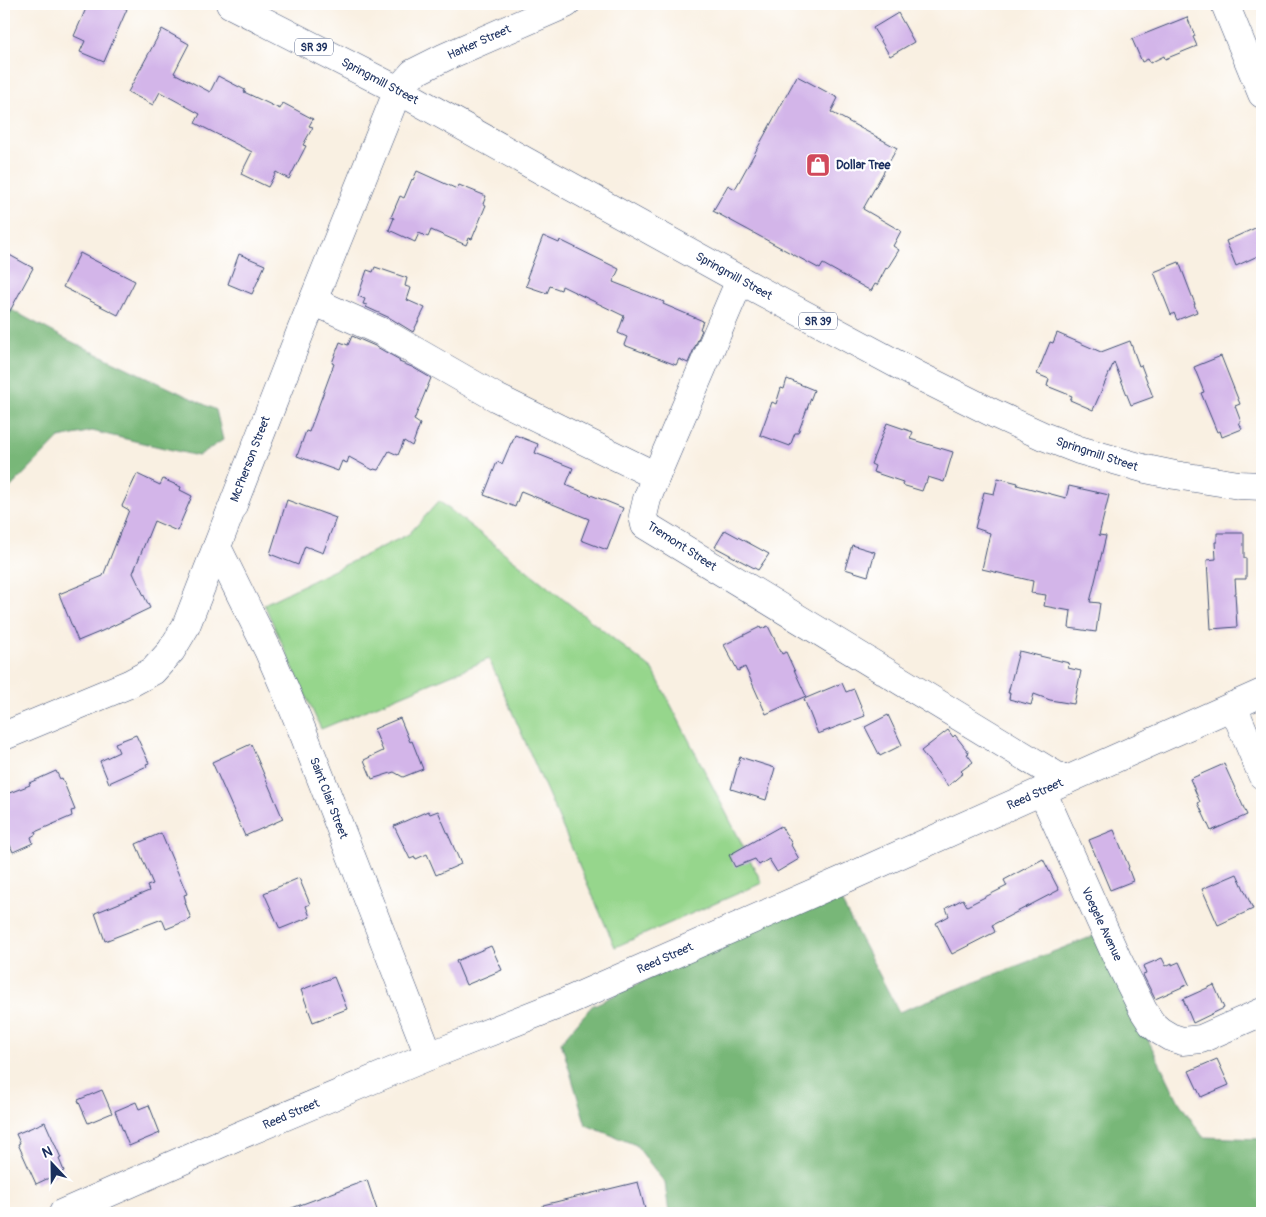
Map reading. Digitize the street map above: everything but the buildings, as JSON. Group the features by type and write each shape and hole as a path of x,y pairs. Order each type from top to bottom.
{"street":[{"name":"Springmill Street","path":"230,4 398,90 740,280 949,392 1021,426 1079,450 1146,469 1239,485 1262,486"},
{"name":"Harker Street","path":"398,90 412,73 566,4"},
{"path":"1225,4 1262,94"},
{"name":"McPherson Street","path":"4,736 130,684 153,671 172,651 186,626 312,301 398,90"},
{"path":"312,301 382,332 497,398 656,476 740,280"},
{"name":"Tremont Street","path":"656,476 647,498 643,516 645,525 1053,786"},
{"name":"Saint Clair Street","path":"217,546 285,688 428,1056"},
{"name":"Reed Street","path":"63,1213 238,1136 428,1056 572,999 1262,693"},
{"path":"1233,706 1262,775"},
{"name":"Voegele Avenue","path":"1053,786 1117,958 1152,1024 1170,1037 1182,1041 1201,1039 1262,1012"}],"green space":[{"path":"4,306 68,340 216,410 223,440 198,456 92,431 59,438 4,494"},
{"path":"439,501 653,670 762,883 615,947 489,659 321,729 264,604 409,534"},
{"path":"835,890 899,1012 1096,935 1179,1102 1203,1137 1262,1139 1262,1213 669,1213 665,1183 636,1145 586,1125 561,1042 592,1006"}],"place":[{"name":"Dollar Tree","path":"818,165"}]}
